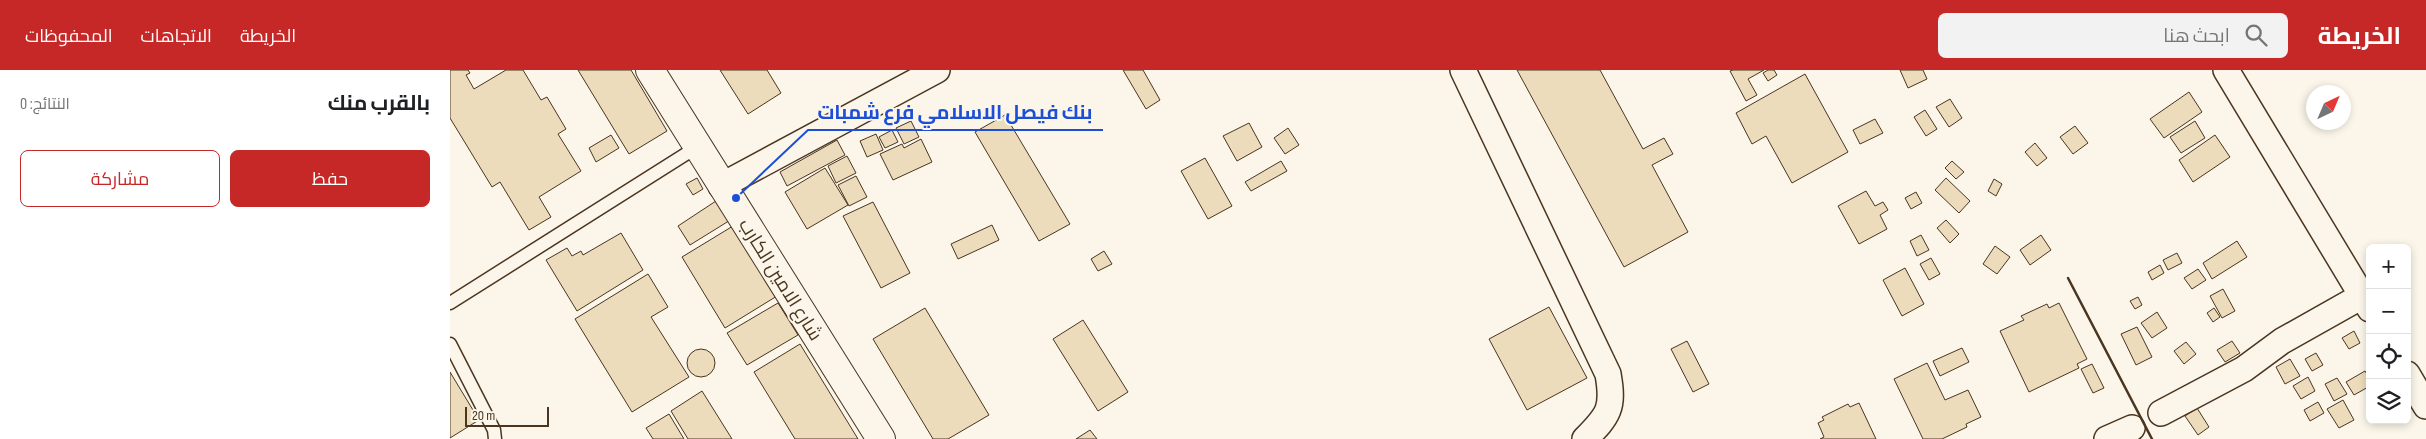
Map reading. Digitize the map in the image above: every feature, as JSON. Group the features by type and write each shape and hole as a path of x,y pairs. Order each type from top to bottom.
{"street":[{"name":"شارع الامين الكارب","path":"650,70 881,439"},
{"path":"721,186 937,70"},
{"path":"1464,70 1608,374 1612,394 1609,408 1604,420 1585,439"},
{"path":"2161,414 2244,369 2282,340 2366,303 2226,70"},
{"path":"2410,379 2426,406"},
{"path":"2106,439 2132,428"}],"lane":[{"path":"450,303 697,147"},
{"path":"450,344 494,430 495,439"}],"building":[{"path":"450,70 468,70 470,73 466,75 474,89 506,70 523,70 541,100 547,97 566,129 558,134 581,171 539,197 551,217 529,230 500,182 492,187 450,118"},
{"path":"578,70 631,70 667,131 629,154"},
{"path":"720,70 767,70 781,93 748,114"},
{"path":"1123,70 1143,70 1160,100 1146,109"},
{"path":"1517,70 1600,70 1643,149 1664,138 1673,154 1652,165 1688,232 1624,267"},
{"path":"1764,70 1748,79 1757,95 1746,101 1730,71"},
{"path":"1768,70 1774,70 1777,75 1768,81 1763,73"},
{"path":"1900,70 1923,70 1927,79 1908,88"},
{"path":"1805,74 1848,152 1792,183 1766,136 1752,144 1736,113"},
{"path":"2189,92 2202,112 2164,138 2150,119"},
{"path":"1950,99 1962,118 1949,127 1936,107"},
{"path":"1925,110 1937,129 1926,136 1914,117"},
{"path":"1005,115 1070,224 1039,241 975,132"},
{"path":"1875,119 1883,133 1860,144 1853,130"},
{"path":"911,121 919,137 904,144 896,128"},
{"path":"2195,121 2205,138 2181,153 2170,137"},
{"path":"1249,123 1262,147 1237,161 1223,136"},
{"path":"2075,126 2088,143 2073,154 2060,137"},
{"path":"1288,128 1299,145 1285,154 1274,138"},
{"path":"892,130 898,142 885,148 879,137"},
{"path":"876,134 883,150 867,157 860,141"},
{"path":"611,135 619,148 596,162 589,148"},
{"path":"2215,135 2230,157 2193,182 2179,160"},
{"path":"921,139 932,162 893,180 880,154 902,144 904,148"},
{"path":"837,140 845,155 787,186 780,172"},
{"path":"2035,143 2047,158 2037,166 2025,152"},
{"path":"847,156 856,173 836,183 828,166"},
{"path":"1205,158 1232,206 1208,219 1181,171"},
{"path":"1281,161 1287,171 1251,191 1245,182"},
{"path":"1952,161 1964,172 1956,179 1945,168"},
{"path":"825,168 848,205 807,229 785,192"},
{"path":"856,176 867,197 849,206 838,185"},
{"path":"697,178 703,189 693,195 686,184"},
{"path":"1946,178 1970,201 1959,213 1935,190"},
{"path":"1994,179 2002,184 1996,196 1988,191"},
{"path":"1866,191 1875,206 1883,202 1888,210 1880,215 1887,229 1859,244 1838,206"},
{"path":"1916,192 1922,203 1911,209 1905,198"},
{"path":"719,199 732,219 690,245 678,226"},
{"path":"873,202 910,273 881,288 843,216"},
{"path":"1946,220 1959,234 1950,243 1937,228"},
{"path":"992,225 999,240 958,259 951,244"},
{"path":"733,226 777,296 725,328 682,257"},
{"path":"621,233 643,270 577,311 546,260 567,248 572,256 581,251 583,255"},
{"path":"1921,235 1929,250 1917,256 1910,241"},
{"path":"2041,235 2051,250 2030,265 2020,250"},
{"path":"2237,241 2247,257 2212,279 2203,263"},
{"path":"1995,246 2010,257 1997,274 1983,264"},
{"path":"1104,251 1112,264 1098,271 1091,259"},
{"path":"2177,253 2182,263 2168,270 2163,260"},
{"path":"1931,258 1940,274 1929,280 1920,264"},
{"path":"2160,265 2164,273 2152,280 2148,272"},
{"path":"1905,268 1924,304 1902,316 1883,280"},
{"path":"2198,269 2206,280 2192,289 2184,278"},
{"path":"648,274 668,307 651,317 689,377 632,412 575,319"},
{"path":"2223,289 2235,311 2222,318 2210,296"},
{"path":"2138,297 2142,305 2135,309 2130,301"},
{"path":"778,303 798,335 747,365 727,333"},
{"path":"2059,303 2087,359 2077,364 2079,368 2029,392 2000,331 2024,320 2021,316 2047,304 2049,308"},
{"path":"1549,307 1587,378 1527,410 1489,339"},
{"path":"925,308 989,415 948,439 933,439 873,339"},
{"path":"2214,308 2220,317 2213,322 2207,313"},
{"path":"2157,312 2167,328 2152,338 2141,323"},
{"path":"1083,320 1128,392 1098,411 1053,339"},
{"path":"2137,327 2152,357 2136,365 2121,334"},
{"path":"2354,331 2360,343 2349,349 2342,338"},
{"path":"1687,341 1709,384 1693,392 1671,349"},
{"path":"2232,341 2240,353 2225,362 2217,350"},
{"path":"2186,342 2196,354 2184,364 2174,351"},
{"path":"800,344 858,439 795,439 754,372"},
{"path":"1962,348 1969,362 1940,376 1933,361"},
{"path":"701,349 711,353 715,363 711,373 701,377 691,373 687,363 691,353"},
{"path":"2316,353 2323,365 2312,371 2305,359"},
{"path":"2290,359 2300,376 2285,384 2276,367"},
{"path":"1927,363 1945,400 1968,390 1981,417 1966,424 1967,427 1942,439 1923,439 1894,379"},
{"path":"2092,364 2104,388 2093,393 2081,369"},
{"path":"2365,371 2366,373 2366,388 2354,395 2346,382"},
{"path":"450,372 479,420 450,438"},
{"path":"2308,377 2315,391 2301,399 2293,386"},
{"path":"2337,378 2347,394 2334,401 2325,384"},
{"path":"702,391 732,439 688,439 671,411"},
{"path":"2343,400 2354,420 2339,428 2327,409"},
{"path":"2318,402 2324,413 2310,421 2304,410"},
{"path":"1859,403 1876,439 1820,439 1824,437 1818,423 1824,420 1822,417 1848,404 1850,407"},
{"path":"2197,408 2209,427 2198,435 2185,416"},
{"path":"669,414 684,439 653,439 646,428"},
{"path":"1090,430 1097,439 1076,439"}],"wall":[{"path":"2068,278 2152,439"}],"place":[{"name":"بنك فيصل الاسلامي فرع شمبات","path":"736,198"}]}
